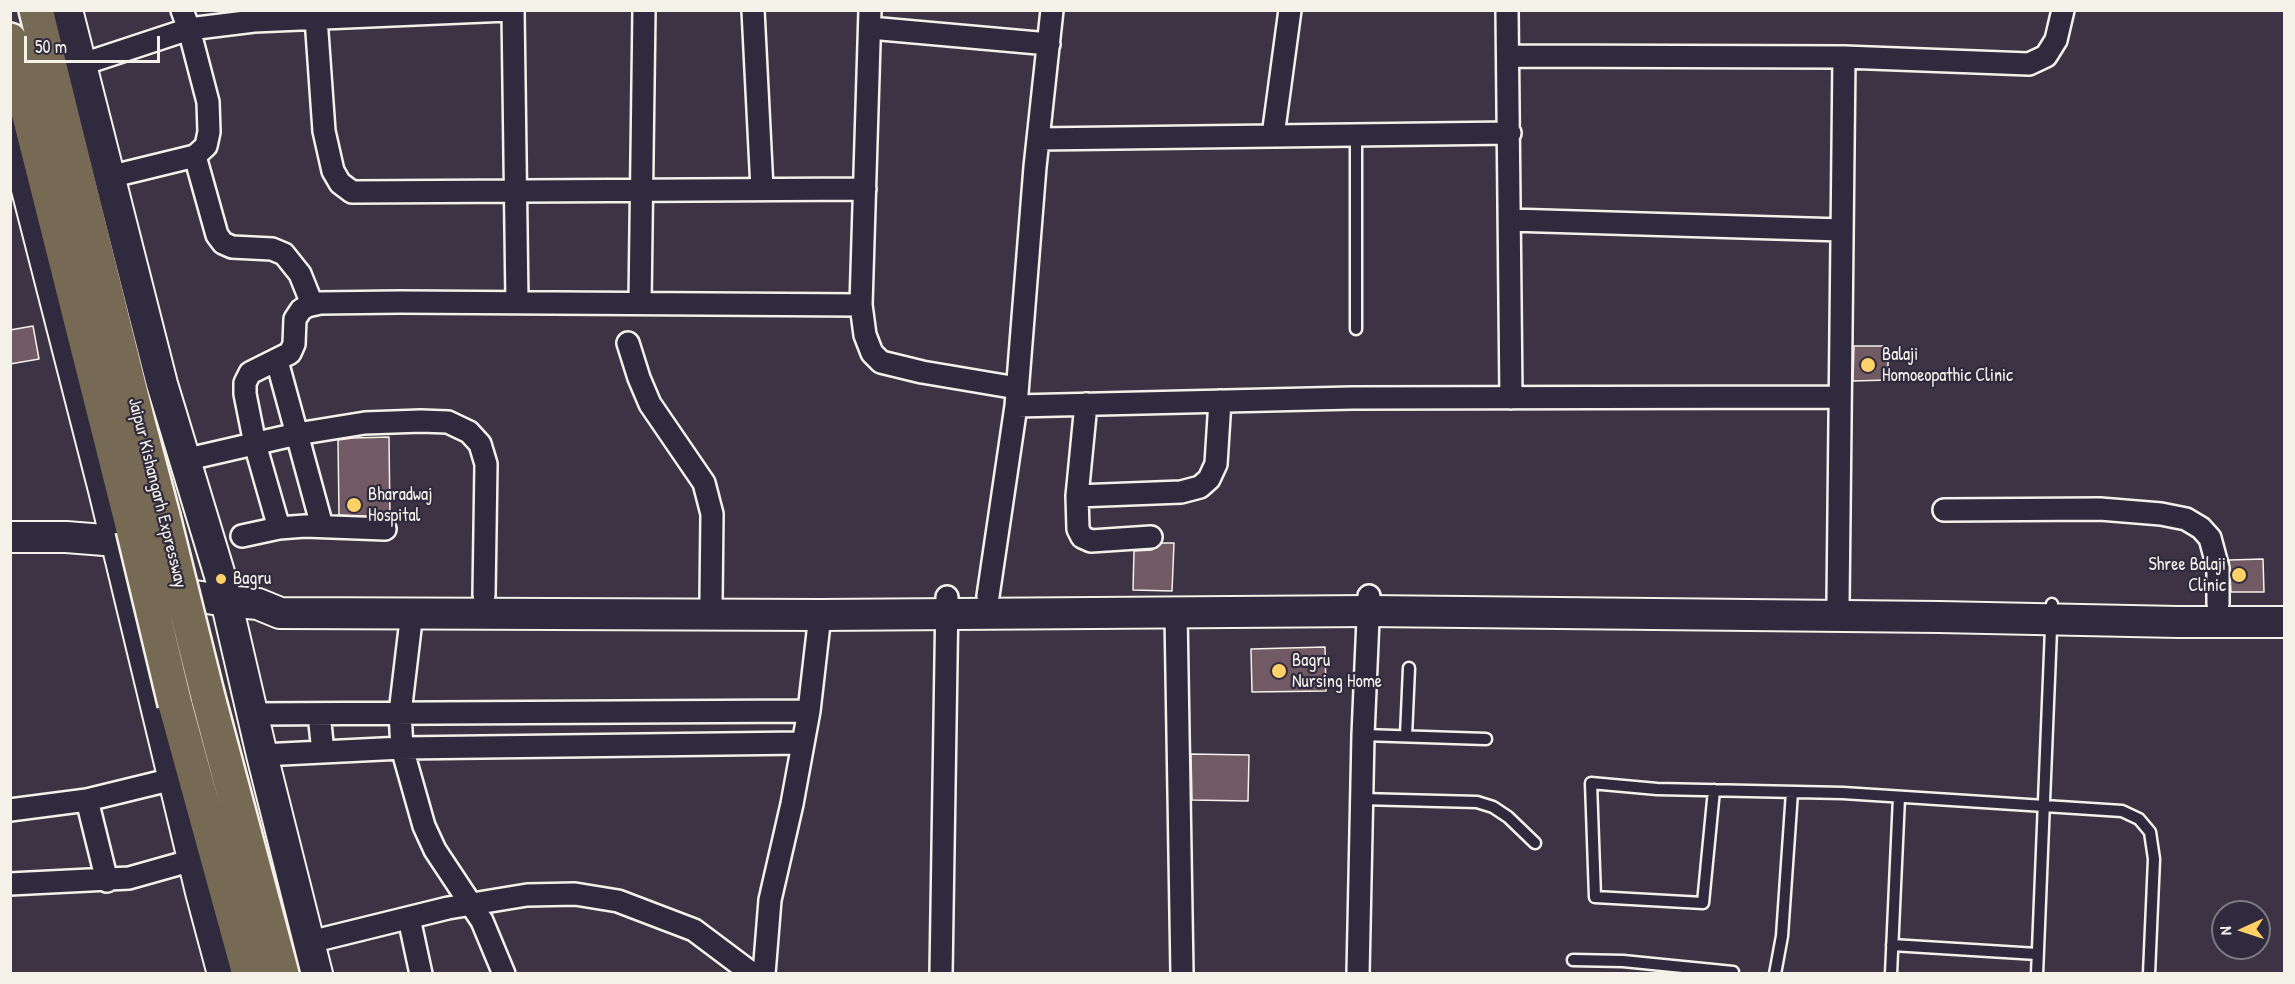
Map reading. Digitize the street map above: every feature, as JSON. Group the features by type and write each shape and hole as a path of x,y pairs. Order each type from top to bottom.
{"highway":[{"name":"Jaipur Kishangarh Expressway","path":"36,10 208,697 282,974"},
{"name":"Jaipur Kishangarh Expressway","path":"10,40 125,535 175,704 249,974"}],"main road":[{"path":"67,10 162,384 221,579 317,974"},
{"path":"11,129 125,535 127,585 173,779 223,974"},
{"path":"10,537 125,535"},
{"path":"127,585 258,604 280,613 820,615 947,605 988,596 2052,612 2284,603"},
{"path":"258,604 282,597 484,596 822,601 1176,613 1369,603 1838,603 2052,612 2178,622 2284,622"}],"street":[{"path":"80,65 185,20 254,21 362,13 508,10"},
{"path":"513,10 517,191 516,302"},
{"path":"640,303 644,10"},
{"path":"753,10 762,189"},
{"path":"988,596 1016,397 1038,139 1052,10"},
{"path":"1273,136 1290,10"},
{"path":"1507,10 1511,398"},
{"path":"1509,57 1844,57 2029,64 2046,56 2056,40 2063,10"},
{"path":"316,18 324,131 333,171 340,183 352,192 865,189"},
{"path":"1049,44 870,19 861,304 865,335 872,353 881,362 1016,397 1086,404 1511,398 1840,397"},
{"path":"109,177 195,156 206,146 209,122 208,102 185,20"},
{"path":"1838,603 1844,57"},
{"path":"1038,139 1510,133"},
{"path":"195,156 217,235 223,243 232,246 272,249 284,254 300,274 312,304"},
{"path":"1510,220 1842,230"},
{"path":"279,528 255,444 245,383 250,373 290,353 294,344 296,319 301,310 312,304 516,302 861,304"},
{"path":"628,344 650,404 704,483 712,514 711,600"},
{"path":"277,361 322,526"},
{"path":"1077,496 1181,492 1200,487 1209,479 1216,464 1220,401"},
{"path":"1086,404 1077,496 1078,529 1082,537 1090,541 1151,537"},
{"path":"184,460 297,434 365,423 447,422 469,432 480,444 486,464 484,596"},
{"path":"1944,510 2100,509 2161,514 2186,519 2201,528 2210,538 2218,568 2218,604"},
{"path":"242,536 279,528 322,526 385,529"},
{"path":"1358,974 1362,735 1369,603"},
{"path":"941,974 947,605"},
{"path":"412,612 400,713 402,748 424,826 435,850 473,904 504,974"},
{"path":"1176,613 1182,974"},
{"path":"309,942 473,904 527,895 575,894 618,901 694,930 757,969 792,804 808,711 820,615"},
{"path":"252,714 808,711"},
{"path":"522,712 524,747"},
{"path":"615,712 615,746"},
{"path":"720,712 720,744"},
{"path":"319,714 323,752"},
{"path":"262,755 402,748 802,743"},
{"path":"10,810 87,800 173,779"},
{"path":"87,800 107,881"},
{"path":"10,884 107,881 129,878 193,860"},
{"path":"409,918 421,974"}],"lane":[{"path":"1356,135 1356,329"},
{"path":"2037,974 2052,612"},
{"path":"1406,736 1409,668"},
{"path":"1362,735 1486,739"},
{"path":"1714,790 1703,903 1595,897 1591,783 1658,789 1714,790 1792,792 1899,797 2122,811 2139,819 2150,832 2154,859 2149,974"},
{"path":"1775,974 1782,936 1792,792"},
{"path":"1891,974 1899,797"},
{"path":"1361,798 1476,802 1493,807 1508,817 1534,843"},
{"path":"1892,945 2037,954"},
{"path":"1573,960 1623,961 1676,970 1733,972"},
{"path":"1623,961 1623,974"}],"building":[{"path":"33,326 39,359 10,364 10,330"},
{"path":"1854,346 1888,346 1888,380 1853,381"},
{"path":"389,437 390,518 339,515 338,440"},
{"path":"1162,543 1174,543 1172,591 1133,590 1134,551 1152,550"},
{"path":"2263,559 2264,592 2231,592 2229,560"},
{"path":"1325,647 1326,691 1252,692 1251,649"},
{"path":"1191,754 1249,755 1248,801 1192,800"}],"place":[{"name":"Balaji Homoeopathic Clinic","path":"1868,365"},
{"name":"Bharadwaj Hospital","path":"354,505"},
{"name":"Shree Balaji Clinic","path":"2239,575"},
{"name":"Bagru","path":"221,579"},
{"name":"Bagru Nursing Home","path":"1279,671"}]}
